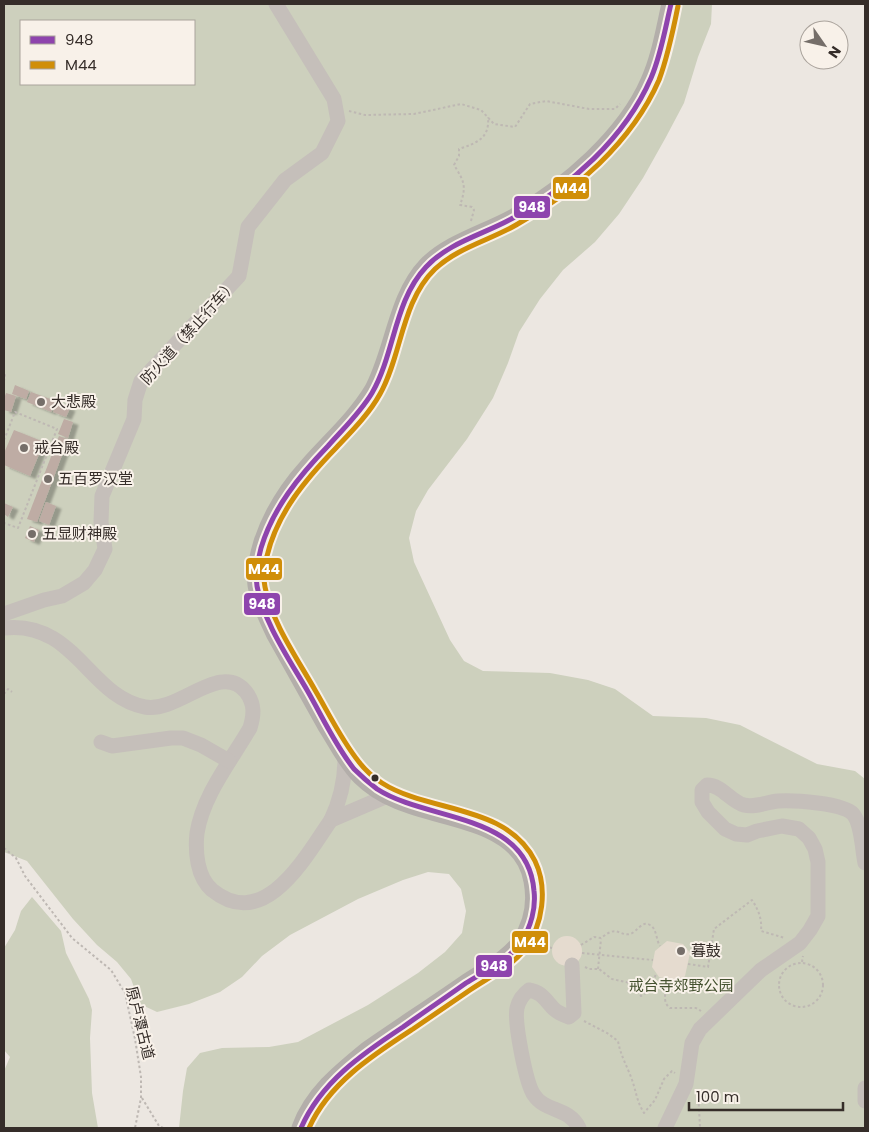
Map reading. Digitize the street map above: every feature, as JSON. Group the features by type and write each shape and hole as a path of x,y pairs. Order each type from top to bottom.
{"main road":[{"path":"301,1128 318,1097 331,1081 347,1067 367,1051 512,951 530,925 535,908 535,892 527,862 518,849 504,837 471,822 387,796 361,776 345,758 289,659 259,596 256,582 260,550 274,517 293,486 357,413 372,392 381,376 414,282 434,260 513,218 542,200 594,158 613,138 636,107 650,82 658,62 671,4"}],"street":[{"path":"276,4 334,100 336,107"},
{"name":"防火道（禁止行车）","path":"4,614 44,600 62,596 84,583 95,570 105,549 101,522 102,496 134,419 135,400 141,381 239,276 248,227 285,180 322,153 338,121 336,107"},
{"path":"4,628 28,628 57,641 72,652 121,697 146,707 172,704 217,682 225,681 239,686 251,699 254,708 250,728 206,803 198,833 198,865 202,877 208,886 218,894 233,901 247,903 260,900 277,890 292,876 331,820 338,804 344,780 345,758"},
{"path":"101,742 112,746 183,738 201,745 230,761"},
{"path":"665,1128 687,1080 692,1044 700,1029 761,970 800,942 818,916 818,862 815,849 809,838 799,829 782,826 757,830 747,835 736,834 725,829 708,812 702,802 702,790 707,785 714,785 744,805 780,801 843,808 854,815 859,826 865,863"},
{"path":"331,820 387,796"},
{"path":"579,966 574,1013 569,1017 562,1014 555,1010 536,991 529,990 522,995 517,1009 516,1021 529,1086 534,1096 543,1104 568,1115 579,1128"},
{"path":"865,1088 865,1101"}],"path":[{"path":"336,107 365,115 414,114 461,104 481,110 494,124 515,127 530,104 546,101 589,108 615,109 620,103"},
{"path":"477,236 470,225 474,210 472,207 460,205 464,192 463,180 454,165 459,156 459,150 479,142 488,127 488,118"},
{"path":"4,376 4,381"},
{"path":"4,440 15,412 57,429 18,528 4,523"},
{"path":"4,694 8,689 12,692"},
{"name":"原卢潭古道","path":"4,848 16,858 25,876 72,938 111,970 125,993 141,1077 141,1098 135,1128"},
{"path":"688,964 708,967 714,929 752,900 758,908 762,921 761,931 800,942"},
{"path":"581,945 594,937 601,938 611,931 628,934 644,924 649,924 653,928 660,946"},
{"path":"598,969 601,938"},
{"path":"582,953 653,960"},
{"path":"795,963 809,964 821,973 823,980 821,995 810,1005 795,1006 784,998 780,992 780,978 784,971 795,963"},
{"path":"579,966 598,969 612,979 630,983 641,996 644,995 654,981 656,973"},
{"path":"670,980 665,999 666,1005 670,1008 696,1008 713,1017"},
{"path":"574,1013 618,1041 620,1053 634,1086 636,1098 644,1113 655,1100 664,1079 672,1071 687,1080 696,1082 699,1092 700,1128"},
{"path":"141,1098 159,1126 163,1128"}],"green space":[{"name":"戒台寺郊野公园","path":"4,4 712,4 711,24 698,57 684,103 643,178 619,214 595,242 563,270 540,299 519,332 493,398 467,439 428,490 416,511 409,538 414,562 450,640 464,661 483,671 550,673 588,680 615,689 653,716 706,718 740,725 817,764 855,771 865,779 865,1128 179,1128 187,1068 200,1053 222,1048 269,1047 298,1042 368,1005 418,973 445,952 462,933 466,911 461,889 449,874 428,872 403,880 358,899 290,935 262,956 242,977 220,992 189,1004 157,1012 140,1004 131,979 117,962 97,945 73,919 27,861 4,852"},
{"path":"32,897 61,931 66,953 89,999 92,1010 90,1038 92,1093 98,1128 4,1128 4,1071 10,1057 4,1050 4,948 15,930 21,911"}],"shaded area":[{"path":"567,936 578,940 582,951 578,962 567,966 556,962 552,951 556,940"},
{"path":"667,941 683,944 690,953 685,976 681,982 659,977 652,967 655,951"}],"building":[{"path":"15,385 29,391 26,399 12,394"},
{"name":"大悲殿","path":"31,392 56,401 51,412 27,402"},
{"path":"6,393 16,396 11,412 4,410"},
{"path":"57,403 70,408 66,417 53,412"},
{"path":"64,419 73,422 68,438 58,434"},
{"name":"戒台殿","path":"14,430 44,442 30,476 4,465 4,453"},
{"name":"五百罗汉堂","path":"59,436 68,439 37,522 27,519"},
{"path":"46,502 56,506 49,525 39,521"},
{"path":"4,503 13,507 8,517 4,514"},
{"name":"五显财神殿","path":"30,526 39,530 34,542 25,538"}],"transit line":[{"name":"948","path":"301,1128 309,1112 320,1097 344,1070 466,983 503,960 516,949 525,936 530,924 534,904 534,891 528,865 514,846 495,833 472,823 398,800 377,789 354,769 335,740 278,640 265,613 256,581 261,548 272,519 288,493 357,414 372,393 386,361 407,295 415,281 426,267 445,251 502,224 534,206 575,176 594,159 626,121 640,100 651,78 660,51 671,4"},
{"name":"M44","path":"309,1128 328,1097 354,1071 383,1049 506,966 525,949 540,918 542,894 539,872 535,861 522,843 506,829 487,819 401,793 379,781 359,762 336,727 273,614 264,579 265,564 272,540 285,511 294,497 376,401 387,379 415,297 435,269 453,255 516,225 559,198 599,164 633,124 659,80 668,53 678,6"}],"place":[{"name":"大悲殿","path":"41,402"},
{"name":"戒台殿","path":"24,448"},
{"name":"五百罗汉堂","path":"48,479"},
{"name":"五显财神殿","path":"32,534"},
{"name":"暮鼓","path":"681,951"}]}
